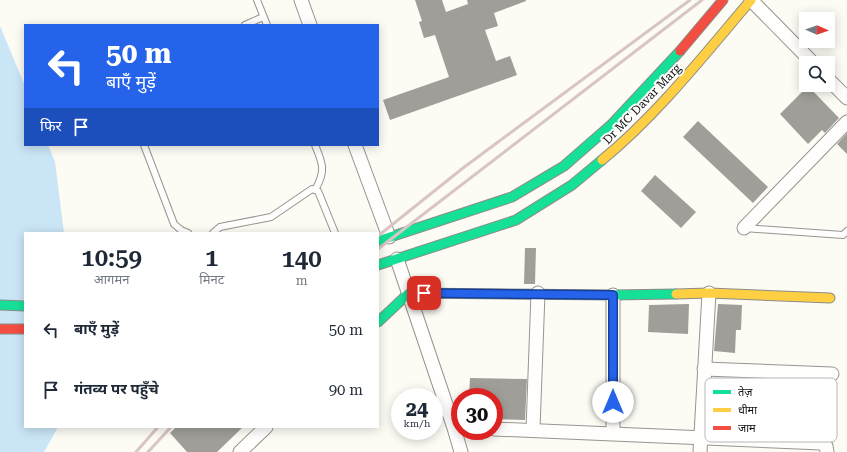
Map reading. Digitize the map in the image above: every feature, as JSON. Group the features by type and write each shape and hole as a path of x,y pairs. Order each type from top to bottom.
{"street":[{"path":"301,0 310,24"},
{"path":"355,146 383,239 512,197 564,166 611,125 675,56 723,0"},
{"path":"751,0 806,56"},
{"name":"Dr MC Davar Marg","path":"379,264 516,220 572,185 623,143 686,76 751,0"},
{"path":"835,86 847,98"},
{"path":"744,228 847,122"},
{"path":"397,259 451,411"},
{"path":"379,321 409,293 538,293 613,295 708,293 830,298"},
{"path":"533,429 538,293"},
{"path":"700,452 708,293"},
{"path":"613,295 613,433"},
{"path":"0,305 24,306"},
{"path":"0,329 24,329"},
{"path":"704,369 832,374"},
{"path":"240,452 265,428"},
{"path":"503,429 705,436"},
{"path":"459,440 461,452"},
{"path":"804,442 821,443 826,446 827,452"}],"lane":[{"path":"257,0 266,24"},
{"path":"247,24 263,17"},
{"path":"144,146 174,224 186,232"},
{"path":"315,146 322,163 323,173 315,190"},
{"path":"214,232 220,227 271,217 305,192 315,190"},
{"path":"315,190 321,196 335,232"},
{"path":"744,228 843,235 847,231"}],"water":[{"path":"0,26 24,84 24,146 48,146 55,162 64,232 24,232 24,428 57,428 44,452 0,452"}],"building":[{"path":"415,0 442,0 446,12 468,4 467,0 526,0 494,13 498,26 485,30 496,61 510,56 517,75 390,120 383,100 449,77 435,35 424,38 419,22 422,21"},
{"path":"802,92 814,92 839,118 825,133 822,130 808,144 780,114"},
{"path":"698,121 768,187 753,203 683,137"},
{"path":"847,133 847,154 837,144"},
{"path":"655,175 696,212 681,228 641,191"},
{"path":"525,248 536,248 535,284 524,284"},
{"path":"689,304 688,334 648,332 649,305"},
{"path":"718,304 742,305 741,330 736,330 735,353 714,351"},
{"path":"470,378 527,379 525,420 503,419 503,388 469,388"},
{"path":"175,428 242,428 217,452 187,452 170,433"}],"railway":[{"path":"379,235 463,168 690,0"},
{"path":"379,248 702,0"},
{"path":"136,452 157,428"},
{"path":"148,452 170,428"}],"traffic: fast":[{"path":"379,241 512,197 564,166 611,125 680,51"},
{"path":"379,265 516,220 572,185 602,160"},
{"path":"379,321 409,293 613,295 676,294"},
{"path":"0,305 24,306"}],"traffic: slow":[{"path":"602,160 623,142 661,104 751,0"},
{"path":"676,294 709,293 830,298"}],"traffic: jam":[{"path":"680,51 723,0"},
{"path":"0,329 24,329"}],"route":[{"path":"424,293 538,293 613,295 613,402"}]}
